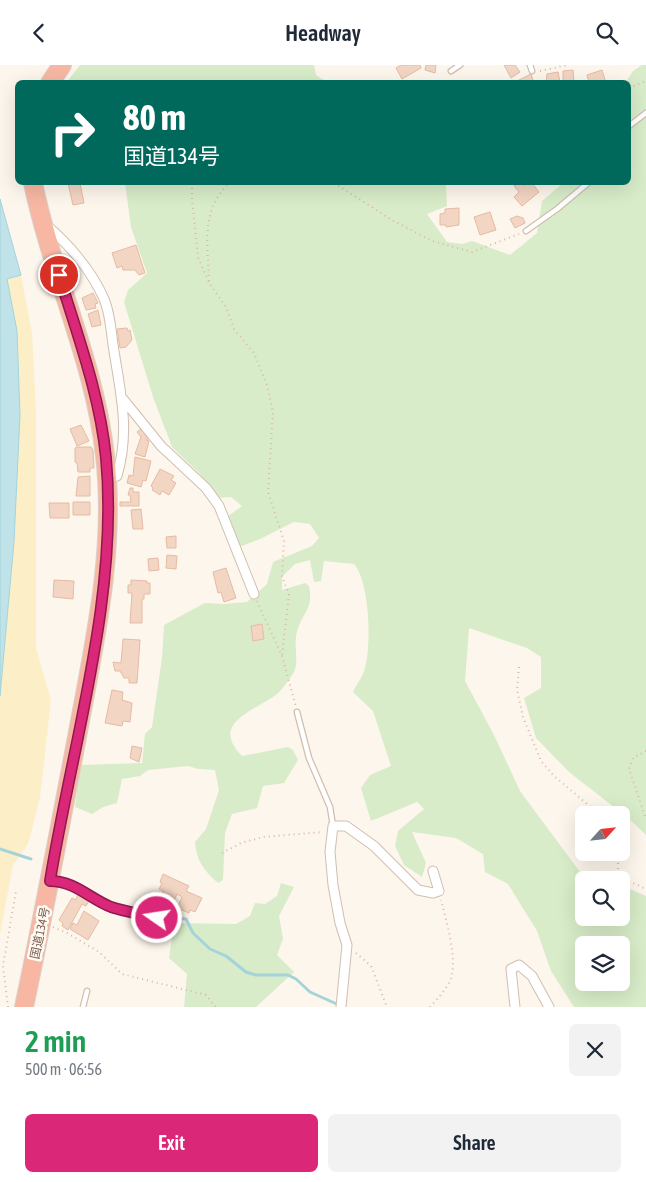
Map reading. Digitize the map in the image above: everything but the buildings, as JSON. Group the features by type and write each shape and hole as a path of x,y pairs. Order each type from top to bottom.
{"highway":[{"path":"52,80 62,65"},
{"name":"国道134号","path":"24,1007 50,881 96,629 107,537 107,478 101,427 94,393 34,185"}],"street":[{"path":"43,223 62,239 98,286 105,301 123,399 124,420 117,476 107,478"},
{"path":"123,399 134,410 161,446 206,488 219,506 254,594"},
{"path":"341,1007 346,945 333,885 330,853 332,829 346,826 374,846 418,890 433,893 438,891 433,871"},
{"path":"515,1007 511,969 519,965 532,976 549,1007"}],"lane":[{"path":"451,71 460,65"},
{"path":"530,65 532,71"},
{"path":"631,124 646,113"},
{"path":"526,231 557,209 586,185"},
{"path":"297,712 309,758 330,807 332,829"},
{"path":"50,881 66,883 110,906 157,918"},
{"path":"83,1007 87,991"}],"path":[{"path":"532,71 545,71 568,65"},
{"path":"631,87 646,81"},
{"path":"192,185 198,257 208,283 226,307 234,329 254,353 267,385 273,412 268,492 284,541 282,577 289,594 282,656"},
{"path":"208,283 208,219 217,195 227,185"},
{"path":"337,185 392,220 432,241 472,252 526,231"},
{"path":"254,594 282,656 297,712"},
{"path":"519,667 517,691 523,717 541,761 554,776 589,806"},
{"path":"646,751 634,758 629,769 646,819"},
{"path":"222,853 241,843 263,837 332,829"},
{"path":"618,861 618,876 646,889"},
{"path":"8,1007 3,966 16,891"},
{"path":"430,1007 452,975 450,934 438,891"},
{"path":"42,923 67,933 99,952 122,974 206,995 216,1007"},
{"path":"346,945 371,966 387,1007"}],"green space":[{"path":"80,65 314,65 316,75 324,80 69,80"},
{"path":"642,65 646,65 646,835 630,820 630,806 613,806 569,772 536,738 524,698 541,688 541,657 527,648 469,628 465,681 494,735 520,791 579,871 575,871 575,926 630,926 630,889 646,896 646,1007 574,1007 551,971 537,931 508,884 485,872 483,854 456,838 412,832 426,863 422,877 404,865 395,846 398,831 424,809 417,802 371,821 361,788 370,775 391,766 373,711 353,692 362,676 367,661 369,632 363,585 354,564 324,561 321,581 314,582 310,560 295,564 282,577 282,590 305,583 309,586 309,606 299,625 296,637 295,670 276,695 237,721 232,728 231,736 233,745 242,756 288,747 293,750 298,760 284,783 263,786 257,808 232,814 225,833 223,880 218,883 205,869 199,860 195,842 206,829 219,790 215,770 198,769 188,766 148,770 140,776 122,779 117,803 103,807 92,814 75,807 80,765 142,763 145,734 152,727 162,658 164,625 205,603 247,602 267,584 273,562 312,546 319,538 310,524 294,522 239,547 227,517 242,506 231,497 218,498 199,473 172,447 153,397 124,302 128,290 147,273 131,227 125,185 446,185 447,206 427,214 447,242 462,244 472,241 510,255 537,233 542,201 561,185 631,185 631,80 627,80 633,71"},
{"path":"281,883 294,887 279,916 283,939 277,955 294,972 256,1007 184,1007 187,974 169,958 174,923 236,924 250,916 255,903 265,904 277,896"}],"sand":[{"path":"21,275 32,333 36,411 36,648 51,700 40,798 28,844 13,865 0,934 0,696 20,415 17,335 7,278"}],"water":[{"path":"0,199 21,275 7,279 17,331 20,415 14,542 0,696"}],"waterway":[{"path":"0,849 31,859"},
{"path":"57,877 78,885"},
{"path":"87,889 116,906"},
{"path":"132,909 165,917 186,919 193,933 210,949 226,956 246,972 256,975 288,975 296,979 310,992 339,1005"}],"route":[{"path":"59,275 94,393 106,457 108,508 107,537 96,629 50,881 66,883 110,906 157,918"}]}
